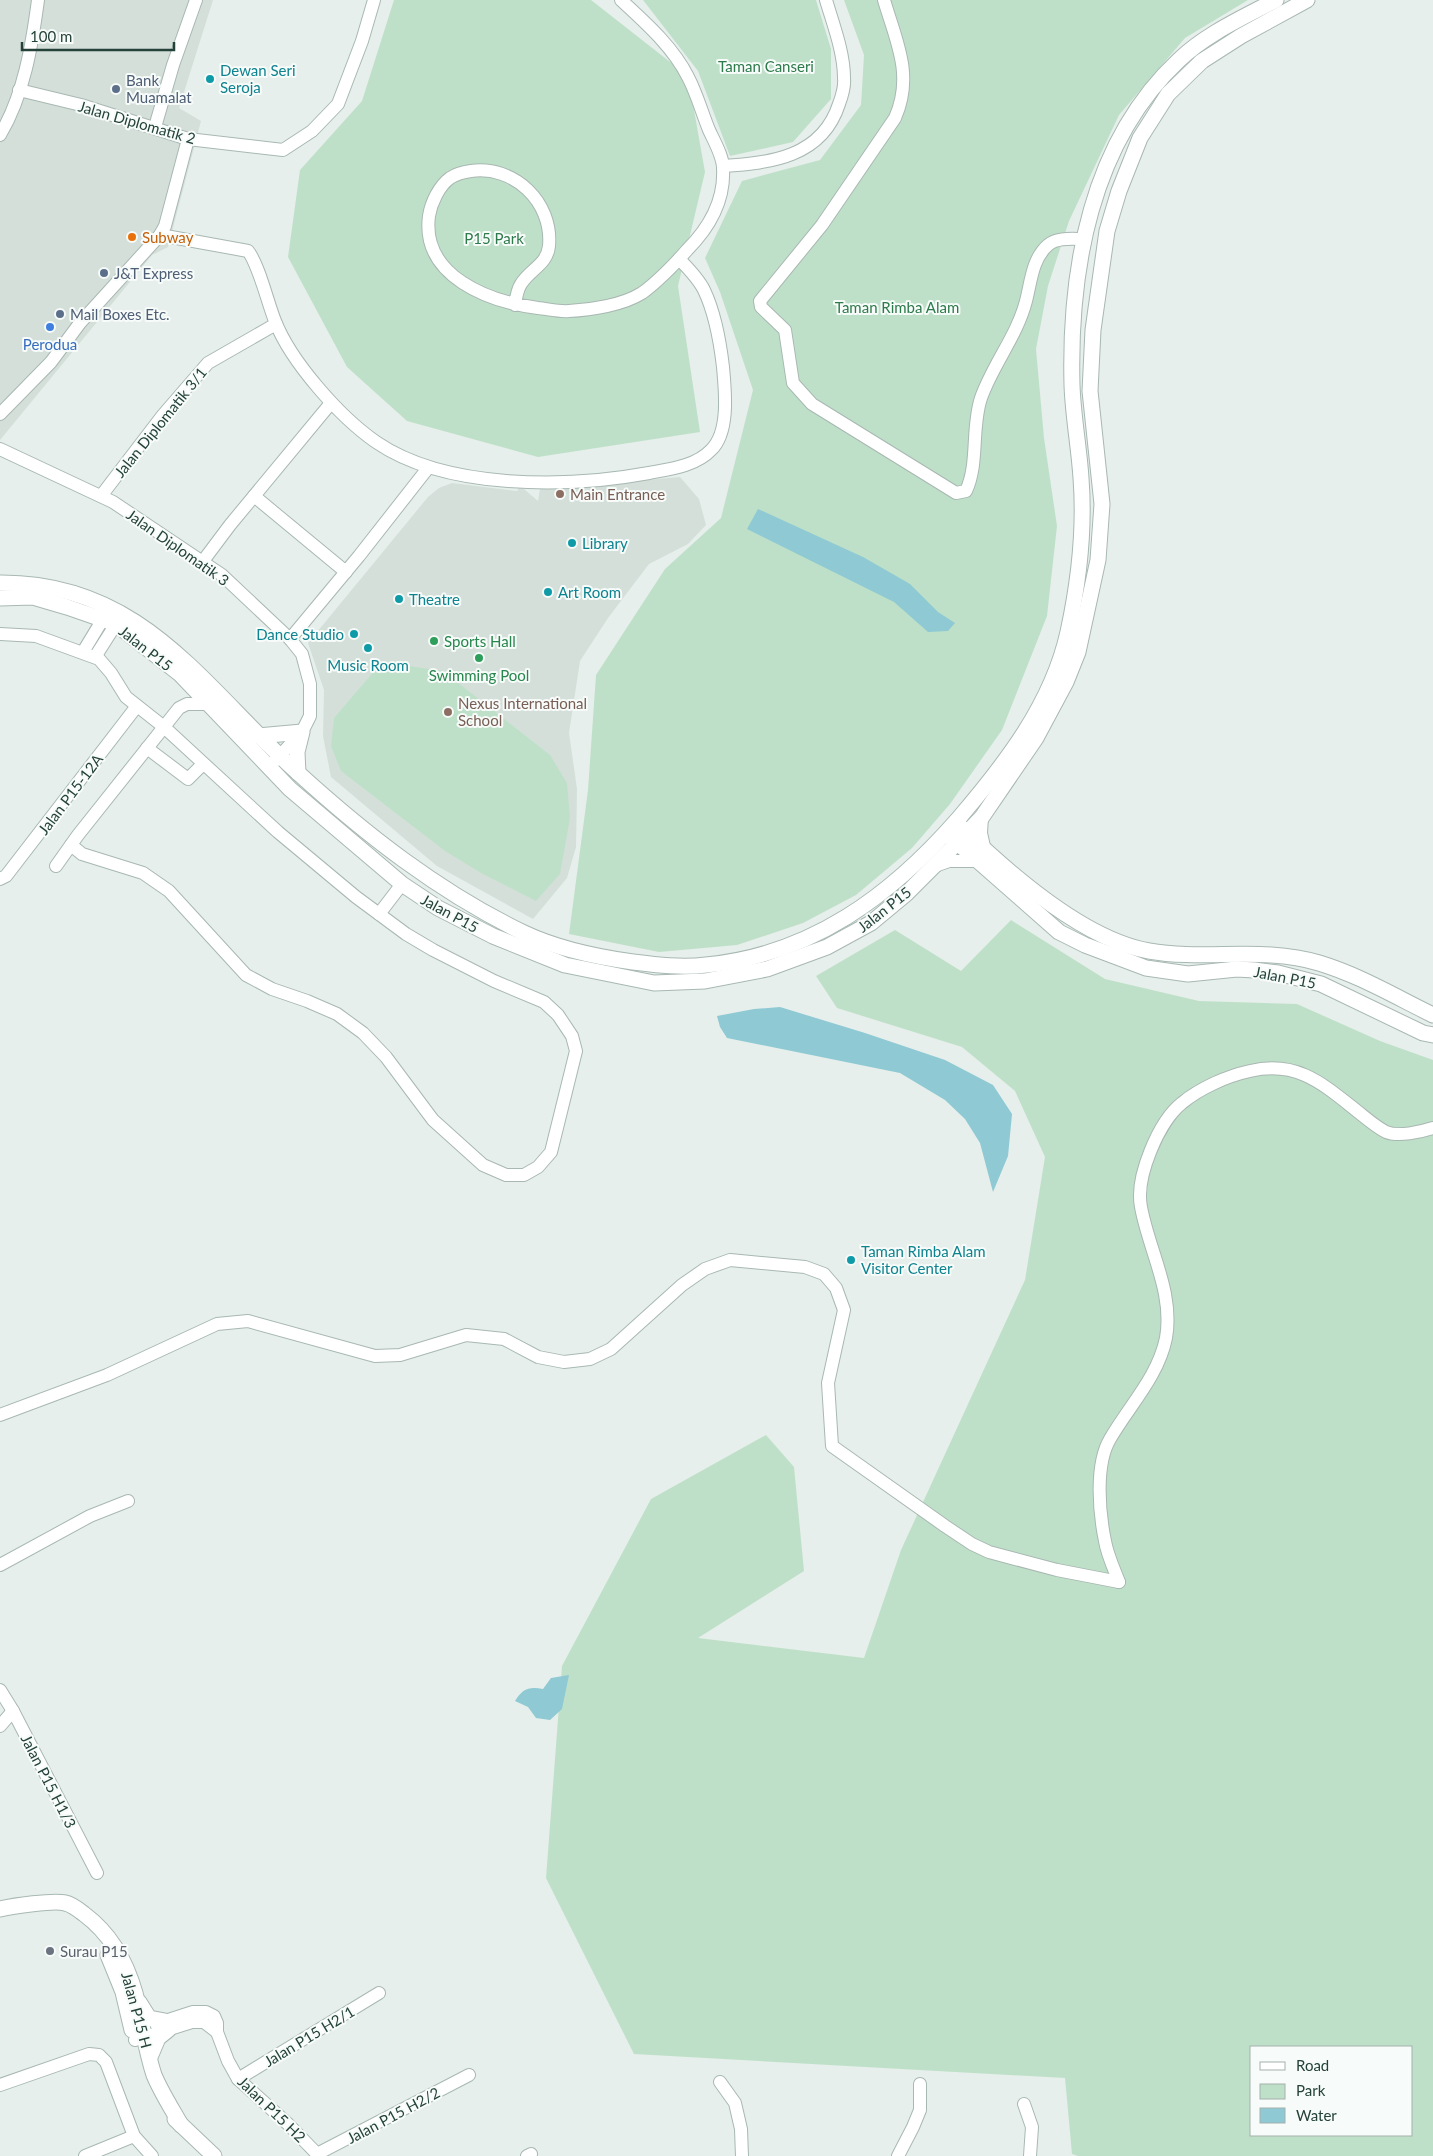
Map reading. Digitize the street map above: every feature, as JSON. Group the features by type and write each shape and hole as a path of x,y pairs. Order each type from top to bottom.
{"street":[{"path":"0,135 20,90 31,48 38,0"},
{"path":"155,127 173,65 196,0"},
{"name":"Jalan Diplomatik 2","path":"20,90 155,127 188,138 283,150 298,142 312,131 338,104 362,41 374,0"},
{"path":"515,305 521,283 546,258 549,246 545,214 525,187 515,179 502,173 489,170 463,172 450,178 434,200 428,228 433,251 452,274 480,294 515,305 567,312 605,307 642,293 700,237 718,207 724,166 688,76 659,36 622,0"},
{"path":"724,166 759,164 786,157 816,140 835,116 843,93 844,78 842,60 826,0"},
{"path":"884,0 904,70 900,106 895,118 822,225 760,301 761,307 785,330 793,383 812,404 956,493 966,492 972,478 974,436 981,398 1014,333 1026,302 1030,275 1048,245 1063,238 1084,239"},
{"path":"951,827 962,838 982,817 1036,738 1066,682 1083,529 1081,475 1075,428 1072,378 1076,281 1084,239 1099,183 1126,125 1149,93 1180,59 1214,33 1276,0"},
{"path":"1071,650 1098,560 1102,504 1090,391 1093,330 1107,231 1121,187 1140,138 1168,94 1202,61 1241,36 1307,0"},
{"path":"0,414 51,362 80,322 160,235 165,226 188,138"},
{"path":"1099,183 1121,187"},
{"path":"160,235 248,251 276,324 305,369 331,402 361,431 397,455 428,468 488,479 570,482 616,479 673,468 698,460 711,451 718,442 723,428 723,370 718,333 703,289 679,259"},
{"name":"Jalan Diplomatik 3/1","path":"101,496 163,415 211,361 276,324"},
{"path":"203,561 331,402"},
{"name":"Jalan Diplomatik 3","path":"0,449 113,502 222,574 290,639 302,654 310,684 310,716 302,732 281,757 269,767"},
{"path":"290,639 346,572 428,468"},
{"path":"254,496 346,572"},
{"name":"Jalan P15","path":"0,583 36,585 72,592 93,599 130,618 156,635 181,656 258,736 298,773 370,833 443,889 527,935 571,951 612,959 660,965 702,966 782,950 817,935 863,907 893,883 951,827 1004,764 1032,724 1071,650"},
{"name":"Jalan P15","path":"0,598 33,597 110,621 180,674 290,789 402,884 438,908 493,936 565,965 654,983 705,981 767,969 827,947 871,924 962,838 1059,932 1117,958 1146,968 1188,974 1237,969 1278,973 1321,984 1423,1033 1433,1035"},
{"path":"89,654 110,621"},
{"path":"0,634 36,636 99,659 111,673 126,697 164,727 278,832 380,914 406,934 448,958 494,981 544,1002 558,1015 572,1036 576,1051 551,1152 538,1167 524,1175 506,1175 483,1166 432,1120 386,1057 363,1033 337,1014 272,989 246,975 169,891 143,873 82,854 71,845"},
{"path":"56,866 179,708 187,704 208,704"},
{"name":"Jalan P15-12A","path":"0,879 6,876 35,840 136,706"},
{"path":"258,736 302,732 297,752 298,773"},
{"path":"147,748 188,779 204,764"},
{"path":"934,866 949,861 981,856 982,817"},
{"name":"Jalan P15","path":"981,856 1018,878 1069,916 1106,937 1149,951 1203,955 1241,953 1273,955 1318,963 1364,981 1433,1015"},
{"path":"380,914 402,884"},
{"path":"565,965 571,951"},
{"path":"0,1415 107,1375 218,1324 248,1321 375,1356 400,1355 466,1334 504,1339 538,1357 564,1362 590,1359 611,1349 682,1285 706,1269 730,1260 805,1267 824,1274 836,1288 844,1310 828,1383 832,1446 972,1544 989,1552 1057,1570 1119,1582 1105,1541 1100,1489 1102,1464 1109,1441 1154,1371 1166,1339 1168,1302 1140,1205 1144,1171 1155,1139 1167,1120 1181,1103 1204,1088 1251,1071 1284,1068 1306,1074 1388,1133 1417,1133 1433,1128"},
{"path":"0,1565 90,1516 128,1501"},
{"name":"Jalan P15 H1/3","path":"0,1690 97,1873"},
{"path":"0,1726 13,1712"},
{"name":"Jalan P15 H","path":"0,1909 27,1904 64,1902 97,1924 114,1944 126,1967 135,1994 138,2035 147,2080 161,2105 214,2156"},
{"name":"Jalan P15 H","path":"45,1904 74,1916 92,1931 106,1949 138,2035 150,2057 154,2075 181,2125"},
{"name":"Jalan P15 H2/1","path":"238,2079 379,1993"},
{"path":"135,1994 149,2018 166,2025 150,2057"},
{"name":"Jalan P15 H2","path":"138,2035 166,2025 204,2022 217,2032 228,2061 238,2079 318,2155"},
{"path":"0,2085 89,2054 99,2055 106,2062 134,2136 152,2156"},
{"name":"Jalan P15 H2/2","path":"318,2155 469,2075"},
{"path":"720,2082 735,2103 741,2129 742,2156"},
{"path":"898,2156 914,2127 920,2110 920,2084"},
{"path":"1024,2104 1032,2127 1030,2156"},
{"path":"85,2156 134,2136"}],"shaded area":[{"path":"0,0 213,0 179,108 201,121 168,247 152,255 0,440"},
{"name":"Nexus International School","path":"680,477 699,499 706,525 688,544 649,564 608,618 580,661 569,733 577,789 576,847 567,878 533,919 437,866 331,777 323,736 324,690 308,643 428,497 439,488 452,483 517,491 519,488 524,489 538,501 540,489"}],"green space":[{"name":"P15 Park","path":"394,0 591,0 688,76 705,172 678,286 700,432 538,457 407,421 347,367 288,257 300,170 362,101"},
{"name":"Taman Canseri","path":"643,0 816,0 831,49 831,99 793,142 730,156 698,71"},
{"name":"Taman Rimba Alam","path":"844,0 1248,0 1185,38 1119,115 1069,221 1048,286 1036,349 1044,438 1057,526 1047,616 1002,730 950,804 912,848 856,895 803,923 737,945 659,952 569,934 588,790 596,675 665,569 721,518 753,390 720,292 705,258 742,181 820,160 861,105 864,55"},
{"path":"382,662 443,671 550,755 567,783 570,818 560,874 536,901 481,873 445,851 341,771 331,746 334,718"},
{"path":"1011,920 1105,979 1199,1001 1297,1004 1380,1041 1433,1060 1433,2156 1078,2156 1072,2154 1065,2078 634,2054 546,1878 562,1666 651,1499 766,1435 794,1467 804,1571 698,1638 864,1658 901,1550 1025,1280 1045,1157 1015,1091 962,1047 837,1008 816,976 895,930 961,971"}],"water":[{"path":"758,509 863,557 910,584 938,612 955,623 948,631 928,632 894,602 747,529"},
{"path":"780,1007 945,1060 993,1085 1012,1114 1008,1156 993,1192 980,1143 965,1119 945,1100 900,1073 727,1038 720,1027 717,1016 754,1009"},
{"path":"569,1675 562,1709 550,1720 536,1718 528,1707 515,1701 526,1689 543,1689 551,1678"}],"place":[{"name":"Dewan Seri Seroja","path":"210,79"},
{"name":"Bank Muamalat","path":"116,89"},
{"name":"Subway","path":"132,237"},
{"name":"J&T Express","path":"104,273"},
{"name":"Mail Boxes Etc.","path":"60,314"},
{"name":"Perodua","path":"50,327"},
{"name":"Main Entrance","path":"560,494"},
{"name":"Library","path":"572,543"},
{"name":"Art Room","path":"548,592"},
{"name":"Theatre","path":"399,599"},
{"name":"Dance Studio","path":"354,634"},
{"name":"Sports Hall","path":"434,641"},
{"name":"Music Room","path":"368,648"},
{"name":"Swimming Pool","path":"479,658"},
{"name":"Nexus International School","path":"448,712"},
{"name":"Taman Rimba Alam Visitor Center","path":"851,1260"},
{"name":"Surau P15","path":"50,1951"}]}
